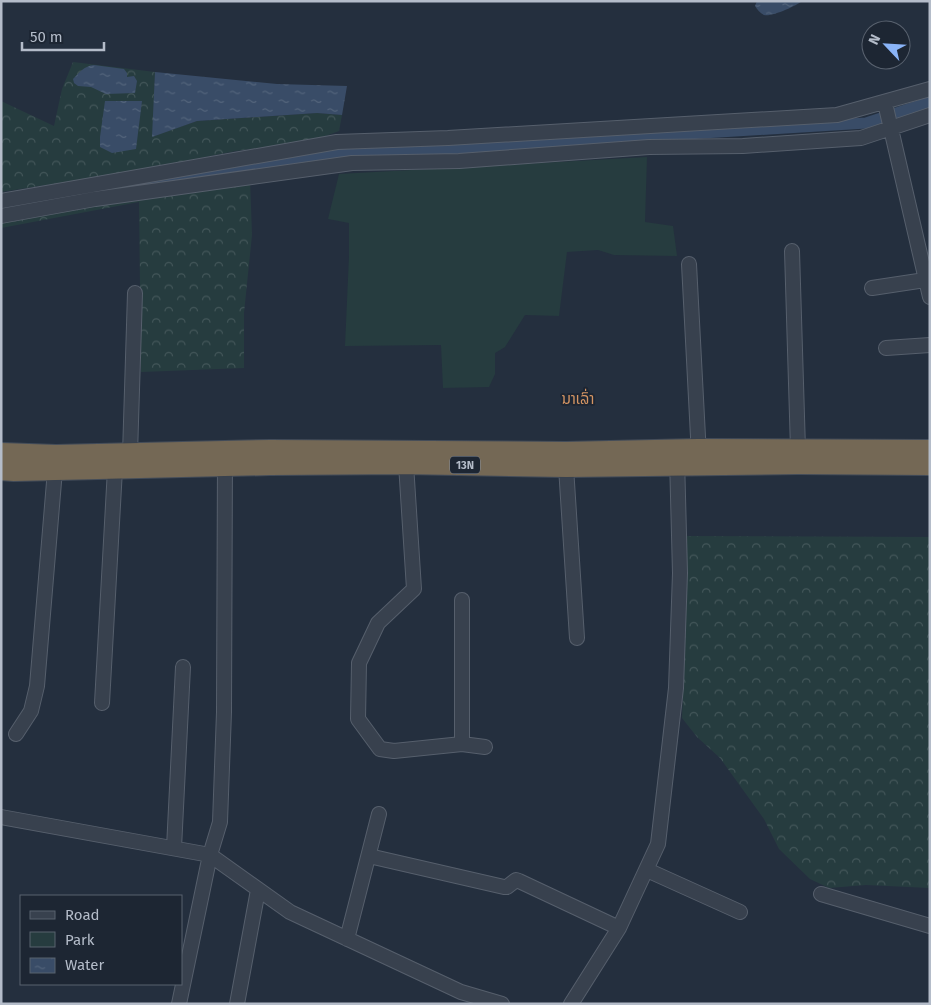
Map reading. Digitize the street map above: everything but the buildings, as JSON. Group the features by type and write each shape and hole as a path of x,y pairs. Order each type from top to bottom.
{"highway":[{"name":"13N","path":"1,453 56,455 163,452 270,465 406,464 566,467 798,449 930,450"},
{"name":"13N","path":"1,470 115,469 164,466 319,450 566,452 677,458"},
{"name":"13N","path":"699,457 930,465"}],"street":[{"path":"1,201 338,142 837,115 886,105 930,89"},
{"path":"886,105 930,297"},
{"path":"1,216 95,199 331,165 459,161 650,147 743,146 861,138 890,125 930,115"},
{"path":"456,137 459,161"},
{"path":"792,251 798,449"},
{"path":"690,264 699,457"},
{"path":"872,288 926,280"},
{"path":"130,454 135,293"},
{"path":"886,348 930,345"},
{"path":"571,1004 619,928 658,844 676,688 680,573 677,458"},
{"path":"179,1004 210,855 220,822 224,712 225,459"},
{"path":"406,464 414,589 378,623 358,663 358,719 380,749 394,751 462,744 485,747"},
{"path":"566,467 577,638"},
{"path":"102,703 115,469"},
{"path":"16,734 31,711 37,686 56,470"},
{"path":"462,600 462,744"},
{"path":"174,848 183,667"},
{"path":"347,939 379,814"},
{"path":"1,817 210,855 290,912 461,992 502,1004"},
{"path":"369,856 507,887 516,880 619,928"},
{"path":"647,870 740,912"},
{"path":"237,1004 258,890"},
{"path":"820,894 930,926"}],"green space":[{"path":"73,62 155,72 153,136 197,121 317,113 342,115 339,131 315,140 236,151 124,173 1,192 1,101 54,126 62,89"},
{"path":"647,157 645,222 673,226 677,256 614,255 598,250 567,252 559,316 525,315 505,347 495,353 495,374 489,387 443,388 441,345 345,346 349,223 328,219 339,174"},
{"path":"250,179 252,235 244,313 244,368 141,372 139,202 1,228 1,221"},
{"path":"685,536 930,537 930,888 866,885 829,888 810,879 779,849 764,819 720,758 697,737 682,718 686,613"}],"water":[{"path":"757,1 802,1 784,11 764,15 755,6"},
{"path":"94,65 124,69 127,77 134,76 137,81 135,93 106,94 91,87 78,86 74,83 73,79 80,72"},
{"path":"155,72 277,84 347,86 342,115 317,113 197,121 152,137"},
{"path":"105,101 142,101 136,149 112,153 100,147"}],"waterway":[{"path":"134,187 338,152 444,149 866,123 930,102"}],"district":[{"name":"ນາເລົ່າ","path":"578,399"}]}
